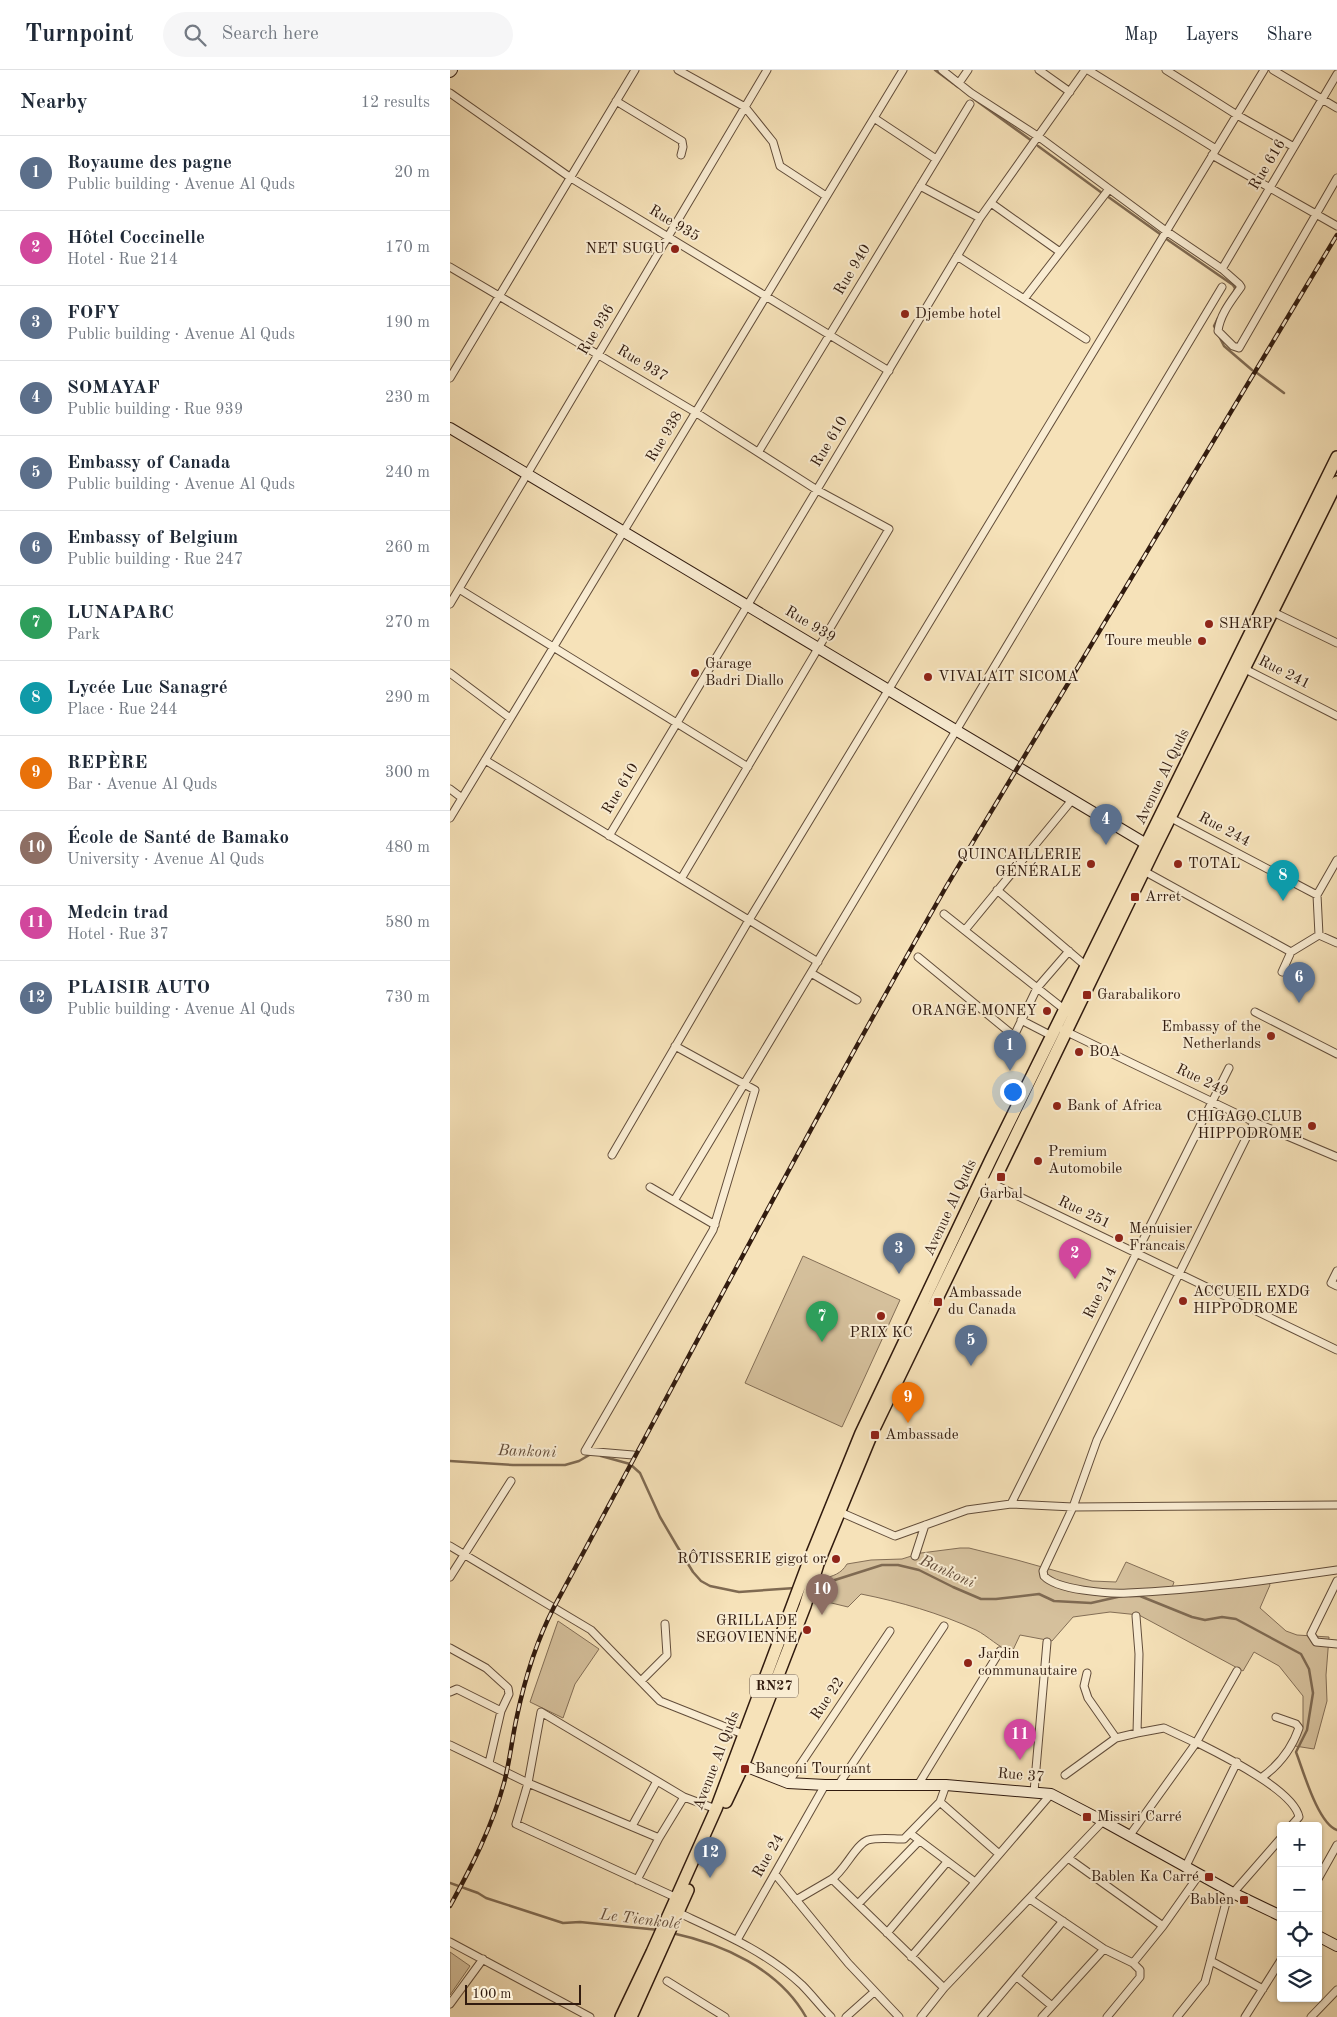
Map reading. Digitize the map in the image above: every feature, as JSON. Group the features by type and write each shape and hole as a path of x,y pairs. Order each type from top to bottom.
{"main road":[{"name":"Rue 939","path":"450,428 1150,846"},
{"name":"Avenue Al Quds","path":"1058,1031 1064,1010 1150,846 1337,457"},
{"name":"Avenue Al Quds","path":"673,1920 677,1898 738,1764 743,1734 791,1608 840,1512 873,1431 987,1181 1058,1031 1144,871 1150,846 1171,818 1337,482"},
{"name":"Avenue Al Quds","path":"621,2017 673,1920 805,1606 813,1562 862,1433 987,1181"},
{"name":"Rue 37","path":"738,1764 788,1783 825,1785 946,1785 1051,1794 1103,1820 1199,1875 1277,1914"},
{"path":"1322,1938 1337,1945"},
{"name":"Avenue Al Quds","path":"631,2017 656,1954"}],"street":[{"path":"450,378 635,70"},
{"path":"678,70 746,107 773,142 780,166 826,196"},
{"name":"Rue 936","path":"450,604 767,70"},
{"name":"Rue 938","path":"450,818 902,70"},
{"path":"942,70 1039,137 1166,231 1222,269 1241,287 1224,313 1218,331 1233,346 1239,348 1337,178"},
{"path":"959,83 968,70"},
{"path":"1040,70 1070,92"},
{"path":"1086,70 1270,188 1337,226"},
{"name":"Rue 610","path":"609,836 980,218 1086,70"},
{"path":"1166,70 1237,115 1294,147"},
{"path":"612,1155 749,920 1264,70"},
{"path":"1273,70 1337,108"},
{"name":"Rue 616","path":"1222,269 1337,74"},
{"name":"Rue 935","path":"450,93 570,178 889,371"},
{"path":"616,101 682,141 684,147 680,155"},
{"name":"Rue 940","path":"759,451 970,104"},
{"path":"874,118 936,159"},
{"path":"920,186 980,218"},
{"path":"1024,299 1109,189"},
{"path":"991,204 1060,252"},
{"path":"957,256 1086,339"},
{"name":"Rue 937","path":"450,267 695,412 759,451 817,490 889,529 819,648"},
{"path":"674,1201 1222,287"},
{"path":"459,589 748,767"},
{"path":"1273,612 1337,643"},
{"path":"681,879 819,648"},
{"name":"Rue 241","path":"1245,668 1337,716"},
{"path":"450,674 510,718"},
{"path":"485,760 818,962"},
{"path":"450,789 462,798"},
{"path":"965,930 1072,800"},
{"name":"Rue 244","path":"1171,818 1317,895"},
{"path":"1319,935 1317,895 1337,860"},
{"path":"1144,871 1291,952"},
{"path":"997,890 1086,966"},
{"path":"944,914 1064,1010"},
{"path":"1282,972 1291,952 1319,935"},
{"path":"1319,935 1337,944"},
{"path":"918,958 1014,1036 1037,988 1069,951"},
{"path":"811,972 857,1000"},
{"path":"1255,1012 1337,1054"},
{"name":"Rue 249","path":"1021,1020 1058,1031 1254,1122 1337,1157"},
{"path":"633,1455 585,1451 714,1225 754,1090 675,1046"},
{"name":"Rue 214","path":"1011,1504 1229,1068"},
{"path":"1254,1122 1097,1440 1073,1507 1043,1571 1046,1579 1062,1586 1126,1594 1259,1581 1337,1570"},
{"name":"Rue 251","path":"987,1181 1337,1350"},
{"path":"650,1187 714,1225"},
{"path":"1337,1271 1331,1283 1337,1286"},
{"path":"450,1577 511,1481"},
{"path":"840,1512 895,1536 967,1510 1011,1504 1073,1507 1337,1505"},
{"path":"915,1556 925,1525"},
{"path":"450,1546 591,1630 660,1701 743,1734"},
{"path":"1337,1582 1311,1634 1316,1642 1337,1644"},
{"path":"1136,1616 1138,1654 1137,1732"},
{"path":"640,1680 667,1655 665,1624"},
{"path":"839,1784 944,1626"},
{"name":"Rue 22","path":"788,1783 890,1631"},
{"path":"1034,1792 1047,1642"},
{"path":"450,1648 486,1668 506,1684 509,1694 501,1711 489,1763"},
{"path":"918,1785 1000,1651"},
{"path":"1130,1835 1196,1742 1237,1671"},
{"path":"1087,1672 1084,1686 1088,1698 1116,1738"},
{"path":"450,1692 457,1689 501,1711"},
{"path":"677,1898 516,1824 528,1783 541,1712 684,1797 716,1809"},
{"path":"1261,1778 1271,1771 1294,1742 1299,1728 1296,1724 1276,1717"},
{"path":"1065,1775 1116,1738 1137,1732 1164,1728 1237,1762 1261,1778 1298,1810 1299,1817 1295,1822"},
{"path":"450,1745 528,1783 659,1838"},
{"path":"1186,1868 1237,1762"},
{"path":"632,1826 657,1781"},
{"name":"Rue 24","path":"737,1940 825,1785"},
{"path":"796,1900 841,1872 863,1843 869,1840 904,1839 911,1834 940,1802 946,1785"},
{"path":"911,1957 1051,1794"},
{"path":"637,1880 659,1838 684,1797"},
{"path":"940,1802 999,1854"},
{"path":"920,2017 944,1988 1103,1820"},
{"path":"911,1834 975,1882"},
{"path":"858,1904 919,1841"},
{"path":"1177,2017 1205,1982 1231,1892 1277,1842"},
{"path":"1322,1872 1337,1845"},
{"path":"1068,1858 1163,1926"},
{"path":"887,1933 947,1862"},
{"path":"774,1874 874,1992 899,2017"},
{"path":"1133,1963 1163,1926 1199,1875"},
{"path":"832,1879 944,1988"},
{"path":"1030,1899 1104,1949 1133,1963 1140,1970 1140,1977 1107,2017"},
{"path":"673,1920 737,1940 767,1958 802,1985 831,2017"},
{"path":"982,2017 1063,1921"},
{"path":"450,1942 590,2017"},
{"path":"1042,2017 1104,1949"},
{"path":"450,2004 483,1959"},
{"path":"1211,1961 1263,1989"},
{"path":"1245,2017 1277,1966"},
{"path":"1016,1977 1052,2006"},
{"path":"667,1981 725,2017"},
{"path":"1311,2017 1337,1990"},
{"path":"846,2017 874,1992"}],"shaded area":[{"path":"803,1256 900,1300 842,1427 745,1383"},
{"path":"969,1548 1017,1560 1092,1581 1116,1582 1126,1562 1174,1582 1172,1588 1269,1583 1270,1585 1260,1608 1286,1631 1297,1635 1329,1637 1326,1675 1327,1701 1314,1749 1295,1746 1303,1727 1303,1696 1279,1666 1254,1652 1243,1671 1139,1615 1110,1612 1073,1617 1052,1641 1020,1635 1012,1652 976,1630 948,1618 905,1604 861,1594 848,1607 815,1599 822,1579 833,1576 847,1564 871,1560 902,1559 921,1553"},
{"path":"558,1621 599,1649 575,1684 563,1718 530,1702"},
{"path":"450,1952 470,1966 450,1995"}],"waterway":[{"path":"935,70 958,87"},
{"path":"974,99 1032,141"},
{"path":"1038,146 1102,193"},
{"path":"1107,196 1160,234"},
{"path":"1165,238 1233,285 1235,288 1234,292"},
{"path":"1218,318 1214,326 1224,346 1252,370"},
{"path":"1257,373 1284,393"},
{"name":"Bankoni","path":"450,1461 513,1465 565,1465 579,1461 591,1454"},
{"name":"Bankoni","path":"601,1456 630,1464 640,1473 660,1517 693,1572 701,1581 710,1586 739,1592 795,1588"},
{"name":"Bankoni","path":"816,1586 882,1565 898,1565 919,1570 981,1599 1039,1594 1054,1601 1091,1603 1122,1596"},
{"name":"Bankoni","path":"1130,1596 1140,1596 1192,1617 1205,1620 1222,1617 1236,1619 1301,1654 1309,1669 1313,1693 1307,1730 1296,1752 1318,1807 1330,1826 1337,1830"},
{"name":"Le Tienkolé","path":"450,1883 478,1893 486,1898 563,1923 580,1922 659,1930"},
{"name":"Le Tienkolé","path":"672,1933 711,1944 748,1961 781,1985 795,2000 806,2017"}],"railway":[{"path":"450,1906 481,1846 494,1815 506,1775 527,1674 536,1647 554,1607 796,1156 895,976 946,887 1337,235"}],"place":[{"name":"NET SUGU","path":"675,249"},
{"name":"Djembe hotel","path":"905,314"},
{"name":"SHARP","path":"1209,624"},
{"name":"Toure meuble","path":"1202,641"},
{"name":"Garage Badri Diallo","path":"695,673"},
{"name":"VIVALAIT SICOMA","path":"928,677"},
{"name":"SOMAYAF","path":"1106,845"},
{"name":"QUINCAILLERIE GÉNÉRALE","path":"1091,864"},
{"name":"TOTAL","path":"1178,864"},
{"name":"Arret","path":"1135,897"},
{"name":"Lycée Luc Sanagré","path":"1283,901"},
{"name":"Garabalikoro","path":"1087,995"},
{"name":"Embassy of Belgium","path":"1299,1003"},
{"name":"ORANGE MONEY","path":"1047,1011"},
{"name":"Embassy of the Netherlands","path":"1271,1036"},
{"name":"BOA","path":"1079,1052"},
{"name":"Royaume des pagne","path":"1010,1071"},
{"name":"Bank of Africa","path":"1057,1106"},
{"name":"CHIGAGO CLUB HIPPODROME","path":"1312,1126"},
{"name":"Premium Automobile","path":"1038,1161"},
{"name":"Garbal","path":"1001,1177"},
{"name":"Menuisier Francais","path":"1119,1238"},
{"name":"FOFY","path":"899,1274"},
{"name":"Hôtel Coccinelle","path":"1075,1279"},
{"name":"ACCUEIL EXDG HIPPODROME","path":"1183,1301"},
{"name":"Ambassade du Canada","path":"938,1302"},
{"name":"PRIX KC","path":"881,1316"},
{"name":"LUNAPARC","path":"822,1342"},
{"name":"Embassy of Canada","path":"971,1366"},
{"name":"REPÈRE","path":"908,1423"},
{"name":"Ambassade","path":"875,1435"},
{"name":"RÔTISSERIE gigot or","path":"836,1559"},
{"name":"École de Santé de Bamako","path":"822,1615"},
{"name":"GRILLADE SEGOVIENNE","path":"807,1630"},
{"name":"Jardin communautaire","path":"968,1663"},
{"name":"Medcin trad","path":"1020,1760"},
{"name":"Banconi Tournant","path":"745,1769"},
{"name":"Missiri Carré","path":"1087,1817"},
{"name":"Bablen Ka Carré","path":"1209,1877"},
{"name":"PLAISIR AUTO","path":"710,1878"},
{"name":"Bablen","path":"1244,1900"}]}
